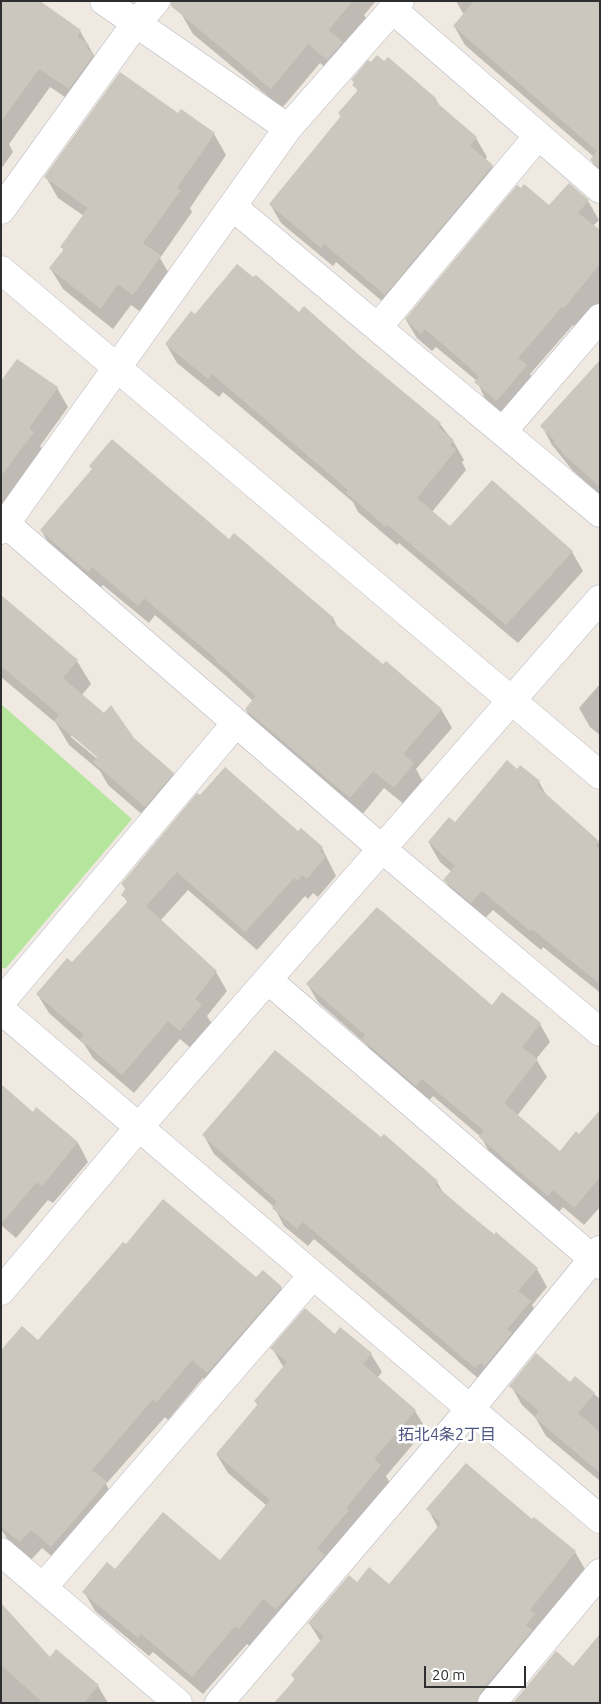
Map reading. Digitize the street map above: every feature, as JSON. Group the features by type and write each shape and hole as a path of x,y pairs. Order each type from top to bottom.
{"street":[{"path":"104,1 288,128"},
{"path":"1,210 136,23 156,1"},
{"path":"600,189 538,136 396,5 288,128 4,527 600,1032"},
{"path":"378,326 538,136"},
{"path":"233,207 600,513"},
{"path":"1,270 600,775"},
{"path":"503,431 600,318"},
{"path":"6,1276 268,980 381,848 513,701 600,599"},
{"path":"1,1002 236,723"},
{"path":"218,1703 597,1258 268,980"},
{"path":"1,1010 600,1519"},
{"path":"44,1586 313,1275"},
{"path":"1,1552 44,1586 178,1703"},
{"path":"492,1703 600,1573"}],"green space":[{"path":"1,704 132,819 6,968 1,968"}],"building":[{"path":"1,1 40,1 81,30 77,37 89,44 86,48 94,54 69,89 39,69 1,122"},
{"path":"171,1 353,1 328,30 343,42 327,60 308,44 271,89 171,6"},
{"path":"474,1 600,1 600,168 590,160 597,151 453,26"},
{"path":"377,55 384,61 388,57 437,99 435,101 477,137 470,146 493,165 385,295 324,244 321,248 269,204 341,116 338,113 358,90 352,85 354,82 351,80 368,60 371,62"},
{"path":"120,72 178,113 181,109 215,133 177,188 181,190 143,243 161,256 133,295 118,284 101,309 49,268 64,249 60,247 88,208 44,177"},
{"path":"569,183 589,200 578,213 600,230 600,264 564,308 562,307 518,358 527,365 497,401 474,382 479,377 469,367 425,329 421,334 405,319 517,185 521,188 524,184 549,205"},
{"path":"237,264 253,277 256,275 299,312 304,306 359,355 441,423 438,427 454,440 450,445 456,450 417,498 450,526 492,480 573,551 506,625 388,525 386,527 346,493 348,490 212,374 208,379 165,344 191,311 195,314"},
{"path":"17,359 58,387 29,428 34,432 1,476 1,381"},
{"path":"600,360 600,487 561,452 553,443 555,441 540,426"},
{"path":"112,439 229,539 234,533 334,618 331,621 383,664 386,661 442,709 403,754 414,763 394,788 373,771 350,798 245,709 256,696 217,660 144,598 138,606 92,567 88,572 40,530 92,469 89,466"},
{"path":"1,595 78,660 63,678 104,713 111,705 134,738 174,773 145,807 93,762 97,757 54,721 59,715 1,666"},
{"path":"507,760 517,769 520,765 540,781 537,786 599,841 595,845 600,849 600,984 532,929 530,931 482,891 471,903 443,880 455,866 428,842 449,817 455,822"},
{"path":"225,767 298,831 301,828 323,847 320,851 326,856 307,879 302,875 297,881 294,878 245,932 177,872 146,906 217,971 195,999 202,1005 180,1031 168,1021 122,1075 80,1039 84,1035 36,994 67,958 72,962 128,901 121,895 126,888 121,884 197,793 200,795"},
{"path":"377,907 492,1005 502,992 541,1023 522,1047 538,1059 504,1103 560,1151 576,1131 579,1134 600,1110 600,1177 574,1208 553,1190 548,1196 479,1137 484,1131 422,1079 416,1086 362,1039 365,1035 306,984"},
{"path":"275,1050 381,1137 384,1134 438,1181 435,1185 494,1235 496,1232 538,1268 518,1291 531,1301 507,1329 512,1333 485,1366 481,1362 475,1368 303,1222 297,1229 272,1208 277,1202 202,1135"},
{"path":"1,1084 33,1112 36,1107 78,1142 42,1186 37,1182 1,1224"},
{"path":"163,1199 256,1277 263,1270 282,1287 207,1373 192,1360 157,1402 153,1399 92,1470 107,1482 51,1547 31,1530 20,1542 1,1527 1,1350 22,1326 38,1340 123,1242 126,1244"},
{"path":"305,1308 335,1334 340,1327 372,1353 363,1364 416,1410 374,1459 381,1465 346,1508 349,1510 317,1548 325,1555 276,1609 263,1599 239,1629 235,1626 192,1677 141,1634 138,1638 82,1592 107,1562 115,1569 163,1512 220,1560 270,1500 216,1454 258,1404 254,1401 287,1362 270,1348"},
{"path":"536,1353 570,1382 575,1376 595,1393 578,1413 600,1432 600,1473 534,1417 539,1411 509,1386"},
{"path":"466,1463 532,1519 534,1517 576,1551 530,1610 535,1614 526,1625 532,1630 480,1693 477,1703 274,1703 295,1679 291,1675 324,1636 308,1623 349,1575 357,1582 369,1567 389,1584 441,1523 426,1509"},
{"path":"1,1603 50,1657 56,1649 99,1685 84,1703 43,1703 1,1665"},
{"path":"600,1634 600,1703 513,1703 556,1651 573,1666"}],"district":[{"name":"拓北4条2丁目","path":"447,1435"}]}
